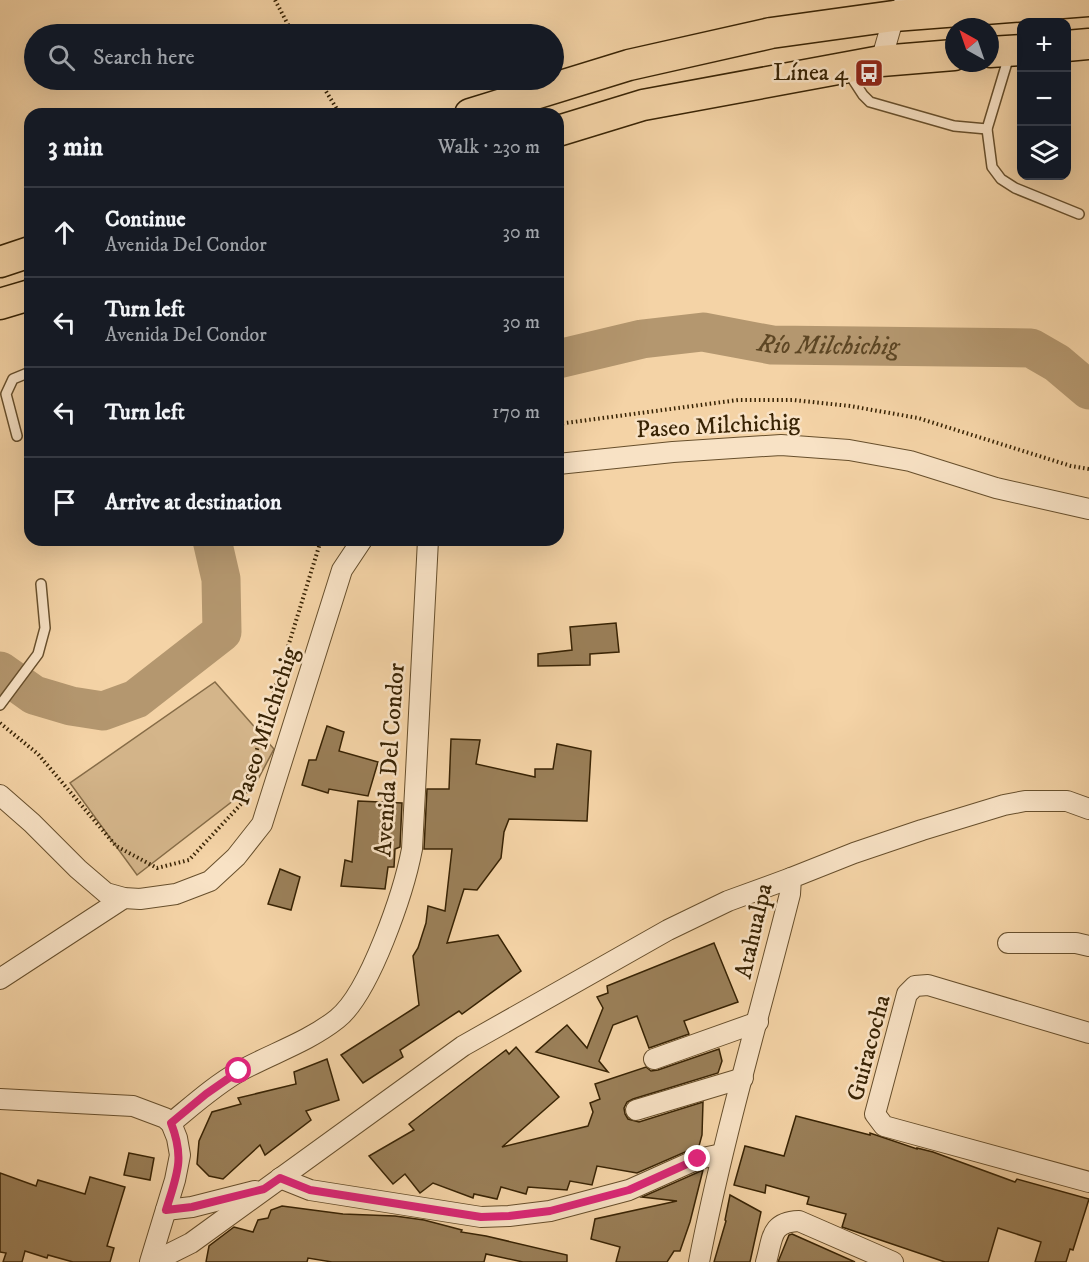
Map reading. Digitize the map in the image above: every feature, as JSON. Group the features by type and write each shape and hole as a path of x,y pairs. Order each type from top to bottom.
{"main road":[{"path":"564,85 629,65 771,33 902,8 1089,1"},
{"path":"1071,46 1089,45"},
{"path":"564,129 643,105 881,61 945,56"},
{"path":"489,108 548,90"},
{"path":"0,262 24,254"},
{"path":"0,304 24,297"}],"street":[{"path":"881,61 902,8"},
{"name":"Paseo Milchichig","path":"564,463 673,452 781,445 849,450 910,461 996,488 1089,509"},
{"name":"Paseo Milchichig","path":"0,795 32,822 78,869 106,893 140,899 176,894 210,881 236,857 262,825 342,570 358,546"},
{"name":"Avenida Del Condor","path":"171,1123 239,1071 302,1042 338,1018 359,995 406,878 412,849 428,546"},
{"name":"Atahualpa","path":"699,1261 722,1154 758,1022 792,878 854,853 1004,805 1025,801 1067,801 1089,809"},
{"path":"152,1262 191,1243 463,1046 668,930 728,901 792,878"},
{"path":"0,979 124,898"},
{"path":"1008,943 1076,943 1089,946"},
{"name":"Guiracocha","path":"1089,1034 928,985 915,986 907,994 875,1114 884,1126 1089,1182"},
{"path":"654,1059 758,1022"},
{"path":"636,1110 742,1078"},
{"path":"0,1099 133,1106 165,1118 171,1123 180,1155 152,1262"},
{"path":"166,1210 192,1207 272,1184 481,1217 509,1216 550,1211 629,1190 698,1159 722,1154"},
{"path":"766,1262 776,1229 785,1222 799,1221 892,1262"}],"lane":[{"path":"1007,51 987,129 992,167 1001,179 1015,188 1079,214"},
{"path":"845,67 870,102 954,126 987,129"},
{"path":"17,436 6,394 13,379 24,374"},
{"path":"0,705 38,654 45,628 41,584"}],"path":[{"path":"275,0 288,24"},
{"path":"325,90 336,108"},
{"path":"564,423 738,400 793,400 850,406 918,418 1071,466 1089,469"},
{"path":"0,723 38,754 116,846 157,868 189,860 243,802 261,734 319,546"}],"shaded area":[{"path":"215,682 274,749 256,783 137,875 70,783"}],"building":[{"path":"616,623 619,652 590,654 590,665 538,666 538,654 572,650 570,627"},
{"path":"327,726 344,732 339,751 378,762 368,796 329,789 328,793 302,785 309,760 316,760"},
{"path":"451,739 480,740 476,764 535,777 535,769 553,769 557,744 591,751 587,821 509,819 504,832 501,858 477,890 464,889 447,943 498,935 521,971 462,1014 459,1011 400,1050 403,1057 363,1083 341,1055 419,1005 413,956 426,923 428,906 445,911 452,849 424,849 427,789 449,789"},
{"path":"358,801 402,803 400,847 395,849 394,867 388,867 385,889 341,886 345,860 352,862"},
{"path":"280,869 300,877 291,910 268,904"},
{"path":"714,943 738,1002 684,1021 689,1034 649,1048 637,1016 613,1025 599,1061 608,1072 536,1052 567,1025 587,1048 603,1008 597,997 608,993 607,986"},
{"path":"516,1047 559,1097 502,1147 588,1126 593,1112 590,1103 600,1099 595,1084 646,1067 651,1071 658,1070 719,1049 722,1061 718,1073 633,1099 627,1102 624,1108 628,1119 639,1122 703,1102 702,1135 699,1146 637,1173 597,1166 592,1185 570,1181 567,1190 528,1187 526,1194 501,1187 497,1199 474,1194 473,1198 433,1183 420,1193 405,1174 393,1184 369,1156 414,1130 409,1124 506,1050 509,1054"},
{"path":"327,1059 339,1100 306,1111 311,1120 265,1155 260,1145 223,1179 209,1176 197,1164 199,1141 212,1112 241,1104 238,1098 296,1084 294,1072"},
{"path":"796,1116 870,1135 870,1133 933,1152 1015,1182 1017,1179 1089,1199 1073,1250 1070,1249 1066,1262 1035,1262 1041,1242 998,1228 988,1262 945,1262 842,1227 846,1214 807,1204 809,1197 766,1185 765,1193 734,1185 745,1146 784,1156"},
{"path":"129,1153 154,1158 150,1180 124,1175"},
{"path":"703,1170 680,1251 674,1251 667,1262 616,1262 620,1247 591,1239 595,1219 677,1201 642,1197"},
{"path":"0,1173 36,1186 38,1180 85,1194 90,1177 125,1187 107,1246 114,1248 110,1262 73,1262 48,1255 47,1258 25,1251 22,1262 3,1262 6,1253 0,1252"},
{"path":"730,1195 761,1212 750,1262 714,1262 726,1221"},
{"path":"282,1206 343,1214 395,1216 424,1220 462,1230 461,1232 567,1255 567,1262 523,1262 486,1254 484,1262 332,1262 308,1258 307,1262 206,1262 209,1246 234,1227 253,1232 258,1220 268,1218 271,1210"},
{"path":"792,1234 855,1262 778,1262 789,1235"}],"waterway":[{"name":"Río Milchichig","path":"564,358 642,339 703,332 772,345 1031,348 1057,363 1089,390"},
{"name":"Río Milchichig","path":"0,671 34,695 71,706 103,711 136,699 222,632 221,579 213,546"}],"place":[{"name":"Línea 4","path":"869,73"}],"route":[{"path":"239,1071 171,1123 180,1155 166,1210 192,1207 264,1189 280,1178 310,1190 481,1217 509,1216 550,1211 629,1190 698,1159"}]}
